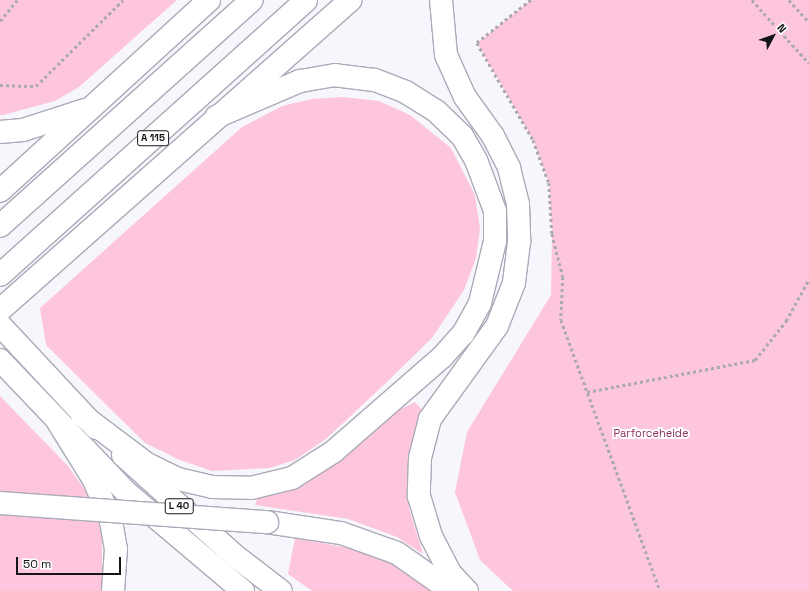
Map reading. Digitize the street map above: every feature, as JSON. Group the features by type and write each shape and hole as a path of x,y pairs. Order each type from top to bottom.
{"highway":[{"path":"0,191 209,0"},
{"path":"0,226 252,0"},
{"name":"A 115","path":"0,275 306,0"},
{"path":"0,310 216,117 350,0"},
{"path":"441,0 446,55 465,97 493,136 509,168 518,204 519,242 514,283 497,326 430,419 420,458 419,496 430,536 450,573 467,591"},
{"path":"82,415 147,464 178,479 212,487 251,488 292,478 333,452 442,357 463,334 480,303 495,241 495,211 476,160 462,136 436,111 406,92 374,80 335,75 300,81 216,117"},
{"path":"0,132 23,130 92,108"},
{"name":"L 40","path":"0,325 82,415 234,556 281,591"},
{"name":"L 40","path":"5,366 58,422 162,525 243,591"},
{"path":"58,422 94,480 111,521 116,548 113,591"},
{"path":"0,503 267,522 341,533 397,553 451,591"}],"path":[{"path":"0,21 17,0"},
{"path":"0,85 36,86 123,0"},
{"path":"531,0 477,43 533,140 549,183 552,234 563,277 561,320 660,591"},
{"path":"752,0 809,63"},
{"path":"789,0 809,22"},
{"path":"587,392 755,360 786,322 809,279"}],"green space":[{"path":"0,0 177,0 79,87 55,101 0,115"},
{"name":"Parforceheide","path":"531,0 809,0 809,591 513,591 480,560 455,492 467,432 551,295 552,234 549,183 533,140 477,43"},
{"path":"343,97 379,101 410,115 451,148 475,195 480,229 476,258 464,290 432,338 326,439 295,460 269,468 212,471 180,460 145,443 46,345 40,308 242,127 282,106 312,99"},
{"path":"0,396 68,466 85,490 102,530 102,591 0,591"},
{"path":"415,402 423,411 408,459 409,508 423,554 397,537 348,519 255,505 258,496 336,461 397,411"},
{"path":"295,538 365,551 404,569 436,591 312,591 288,574"}]}
